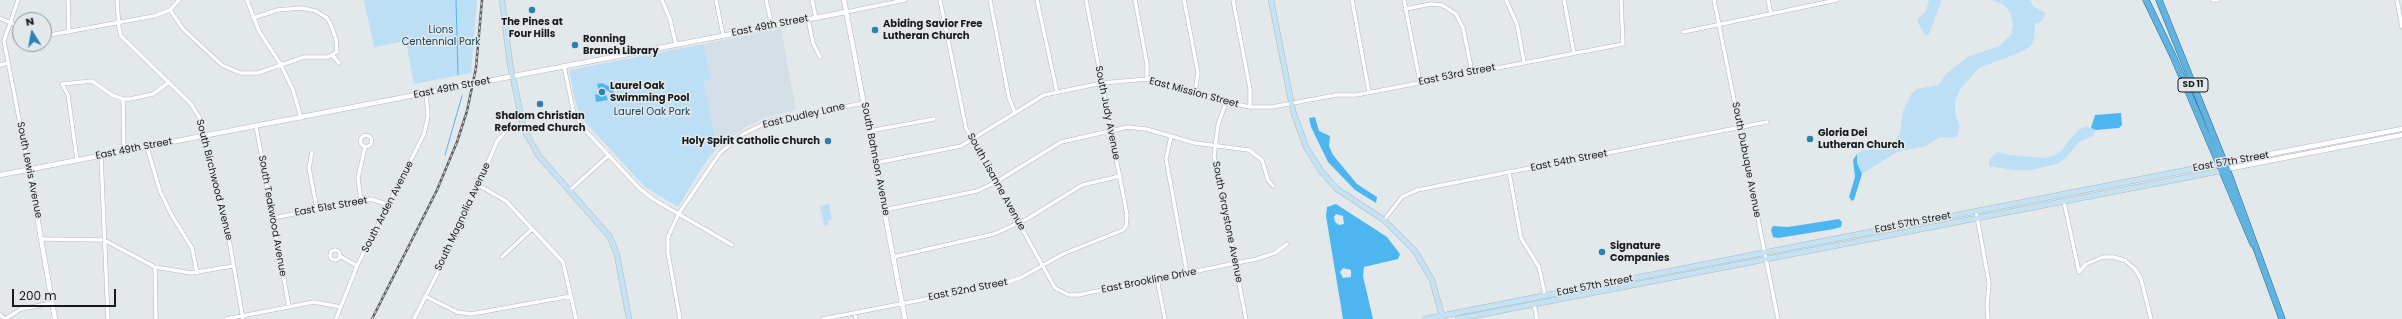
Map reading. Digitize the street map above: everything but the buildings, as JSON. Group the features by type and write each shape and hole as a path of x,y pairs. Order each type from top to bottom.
{"highway":[{"name":"SD 11","path":"2146,0 2223,167"},
{"name":"SD 11","path":"2159,0 2223,167 2256,247 2282,319"}],"main road":[{"path":"502,0 512,76 522,125 534,150 601,224 612,240 618,261 629,319"},
{"path":"1271,0 1291,103 1303,143 1321,171 1346,196 1384,220 1407,241 1424,264 1435,288 1443,317"},
{"name":"East 57th Street","path":"1458,319 2064,202 2223,167"},
{"name":"East 57th Street","path":"1424,319 1443,317 1545,295 1976,211 2223,167"}],"street":[{"name":"South Lewis Avenue","path":"18,0 4,38 42,240 55,319"},
{"path":"68,0 69,32"},
{"name":"South Birchwood Avenue","path":"118,0 118,23 124,40 195,108 221,202 243,318"},
{"path":"52,35 154,16 170,10 179,0"},
{"path":"247,0 259,31 281,64 293,90 301,118"},
{"path":"662,0 670,19 676,45"},
{"path":"716,0 723,36"},
{"path":"766,0 772,26"},
{"path":"812,0 816,18"},
{"name":"South Bahnson Avenue","path":"844,0 905,319"},
{"name":"East 49th Street","path":"0,176 816,18 893,1 905,0"},
{"name":"South Lisanne Avenue","path":"940,0 965,123 1031,246"},
{"path":"990,0 1009,98 1015,113"},
{"path":"1037,0 1056,92"},
{"name":"South Judy Avenue","path":"1086,0 1127,215 1126,226"},
{"path":"1135,0 1147,64 1147,79"},
{"path":"1184,0 1198,73 1195,92"},
{"path":"1233,0 1250,89 1250,107"},
{"path":"1352,0 1369,92"},
{"path":"1404,0 1420,82"},
{"path":"1506,0 1517,24 1524,62"},
{"path":"1564,0 1574,53"},
{"name":"East 53rd Street","path":"1291,103 1336,95 1369,92 1623,44 1621,0"},
{"name":"South Dubuque Avenue","path":"1714,0 1778,319"},
{"path":"1768,0 1771,14"},
{"path":"1683,32 1837,0"},
{"path":"2212,0 2218,0"},
{"path":"2397,0 2402,28"},
{"path":"1406,9 1431,4 1442,5 1456,14 1463,28 1472,72"},
{"path":"253,18 277,10 302,8 316,10 327,18 334,33 338,49 333,56"},
{"path":"170,10 183,28 230,70 250,74 304,57 333,56"},
{"path":"0,18 10,22"},
{"path":"808,19 813,43 820,57"},
{"path":"333,56 339,64"},
{"path":"0,65 8,63"},
{"path":"564,66 574,114 639,188 679,214 732,245"},
{"name":"East Mission Street","path":"875,163 954,148 973,140 1044,95 1102,82 1147,79 1226,102 1250,107 1272,107 1291,103"},
{"path":"77,160 68,95 62,84 92,81 112,95 123,99 153,94 168,83"},
{"name":"South Arden Avenue","path":"336,319 357,266 424,134 428,116 426,93"},
{"path":"123,99 124,151"},
{"name":"South Graystone Avenue","path":"1226,102 1214,146 1215,163 1246,319"},
{"name":"East Dudley Lane","path":"680,319 667,248 669,234 679,214 713,161 729,144 743,134 770,121 864,103"},
{"path":"869,131 934,120"},
{"name":"East 54th Street","path":"1384,220 1398,200 1407,193 1767,122"},
{"name":"South Magnolia Avenue","path":"414,319 480,186 501,136 507,130 522,125"},
{"name":"South Teakwood Avenue","path":"256,126 289,307"},
{"path":"884,210 971,192 996,182 1061,142 1111,130 1137,127 1195,143 1243,148 1253,152 1262,160 1268,180 1273,186"},
{"name":"East 57th Street","path":"2223,167 2402,129"},
{"name":"East 57th Street","path":"2223,167 2402,135"},
{"path":"1171,136 1166,159 1187,273"},
{"path":"147,147 160,191 171,214 192,248 197,273"},
{"path":"361,201 358,178 365,147"},
{"path":"312,152 309,168 317,209"},
{"path":"570,190 609,155"},
{"path":"101,156 108,319"},
{"path":"1509,172 1521,238 1539,267 1545,295"},
{"path":"893,257 979,239 1019,223 1072,190 1093,182 1120,176"},
{"path":"480,186 506,201 563,262 576,319"},
{"name":"East 51st Street","path":"273,218 361,201 378,200 389,205"},
{"path":"2064,202 2079,272 2086,264 2103,257 2114,257 2126,261 2135,269 2141,279 2151,319"},
{"path":"1976,211 1989,283 1987,306 1988,319"},
{"name":"East 52nd Street","path":"823,319 1003,284 1022,277 1063,254 1119,232 1126,226"},
{"path":"502,257 532,229"},
{"path":"42,240 104,240 155,266 197,273 233,266"},
{"name":"East Brookline Drive","path":"1031,246 1056,288 1069,295 1264,257 1288,244"},
{"path":"340,256 357,266"},
{"path":"155,266 156,319"},
{"path":"1157,279 1165,319"},
{"path":"425,296 457,312 470,314 571,296"},
{"path":"226,319 243,318 289,307 320,302 342,307"},
{"path":"0,314 4,319 21,309 52,303"},
{"path":"1534,304 1537,319"},
{"path":"855,313 856,319"}],"shaded area":[{"path":"781,29 796,110 768,117 747,126 717,148 704,81 711,80 704,44"}],"green space":[{"name":"Lions Centennial Park","path":"364,0 477,0 471,73 414,84 406,41 374,47"},
{"path":"1929,0 1942,0 1929,34 1925,35 1918,23 1918,19 1926,11"},
{"path":"1992,0 2030,0 2033,6 2045,13 2043,20 2035,24 2034,39 2031,46 2021,52 1979,68 1961,88 1955,100 1955,113 1960,128 1956,138 1940,137 1926,146 1897,152 1862,174 1857,163 1857,154 1863,150 1883,150 1892,145 1900,133 1903,111 1912,93 1917,89 1938,85 1947,73 1967,57 1999,46 2011,35 2013,25 2010,12 2004,5"},
{"name":"Laurel Oak Park","path":"704,44 711,80 704,81 717,148 702,167 678,207 645,187 584,121 576,105 569,70"},
{"path":"2086,126 2096,130 2093,136 2079,142 2066,158 2057,164 2031,170 2014,170 1989,166 1989,160 1997,152 2010,155 2043,158 2053,156 2060,152 2077,131"},
{"path":"829,204 832,219 828,220 829,225 824,226 820,206"}],"water":[{"name":"Laurel Oak Swimming Pool","path":"602,83 612,88 616,97 613,97 607,90 605,93 608,100 596,102 595,95 600,94 597,84"},
{"path":"2121,113 2122,125 2119,128 2096,130 2091,128 2095,115"},
{"path":"1315,117 1319,131 1330,136 1329,146 1333,155 1357,184 1377,197 1376,203 1355,190 1328,162 1311,127 1309,118"},
{"path":"1857,154 1857,163 1862,174 1854,200 1852,201 1849,197 1855,177 1853,160"},
{"path":"1336,204 1387,237 1400,254 1398,259 1364,267 1363,276 1373,319 1343,319 1326,216 1327,207","holes":["1336,214 1343,216 1344,224 1339,225 1335,222 1334,217","1343,268 1351,270 1351,277 1343,278 1340,272"]},
{"path":"1839,219 1842,222 1841,227 1834,229 1778,238 1773,237 1771,230 1773,226 1788,227"}],"waterway":[{"path":"456,0 458,75"},
{"path":"445,155 462,96"}],"railway":[{"path":"372,319 437,190 457,142 467,111 476,68 482,0"}],"place":[{"name":"The Pines at Four Hills","path":"532,10"},
{"name":"Abiding Savior Free Lutheran Church","path":"875,30"},
{"name":"Ronning Branch Library","path":"575,45"},
{"name":"Laurel Oak Swimming Pool","path":"602,92"},
{"name":"Shalom Christian Reformed Church","path":"540,104"},
{"name":"Gloria Dei Lutheran Church","path":"1810,139"},
{"name":"Holy Spirit Catholic Church","path":"828,141"},
{"name":"Signature Companies","path":"1602,252"}]}
